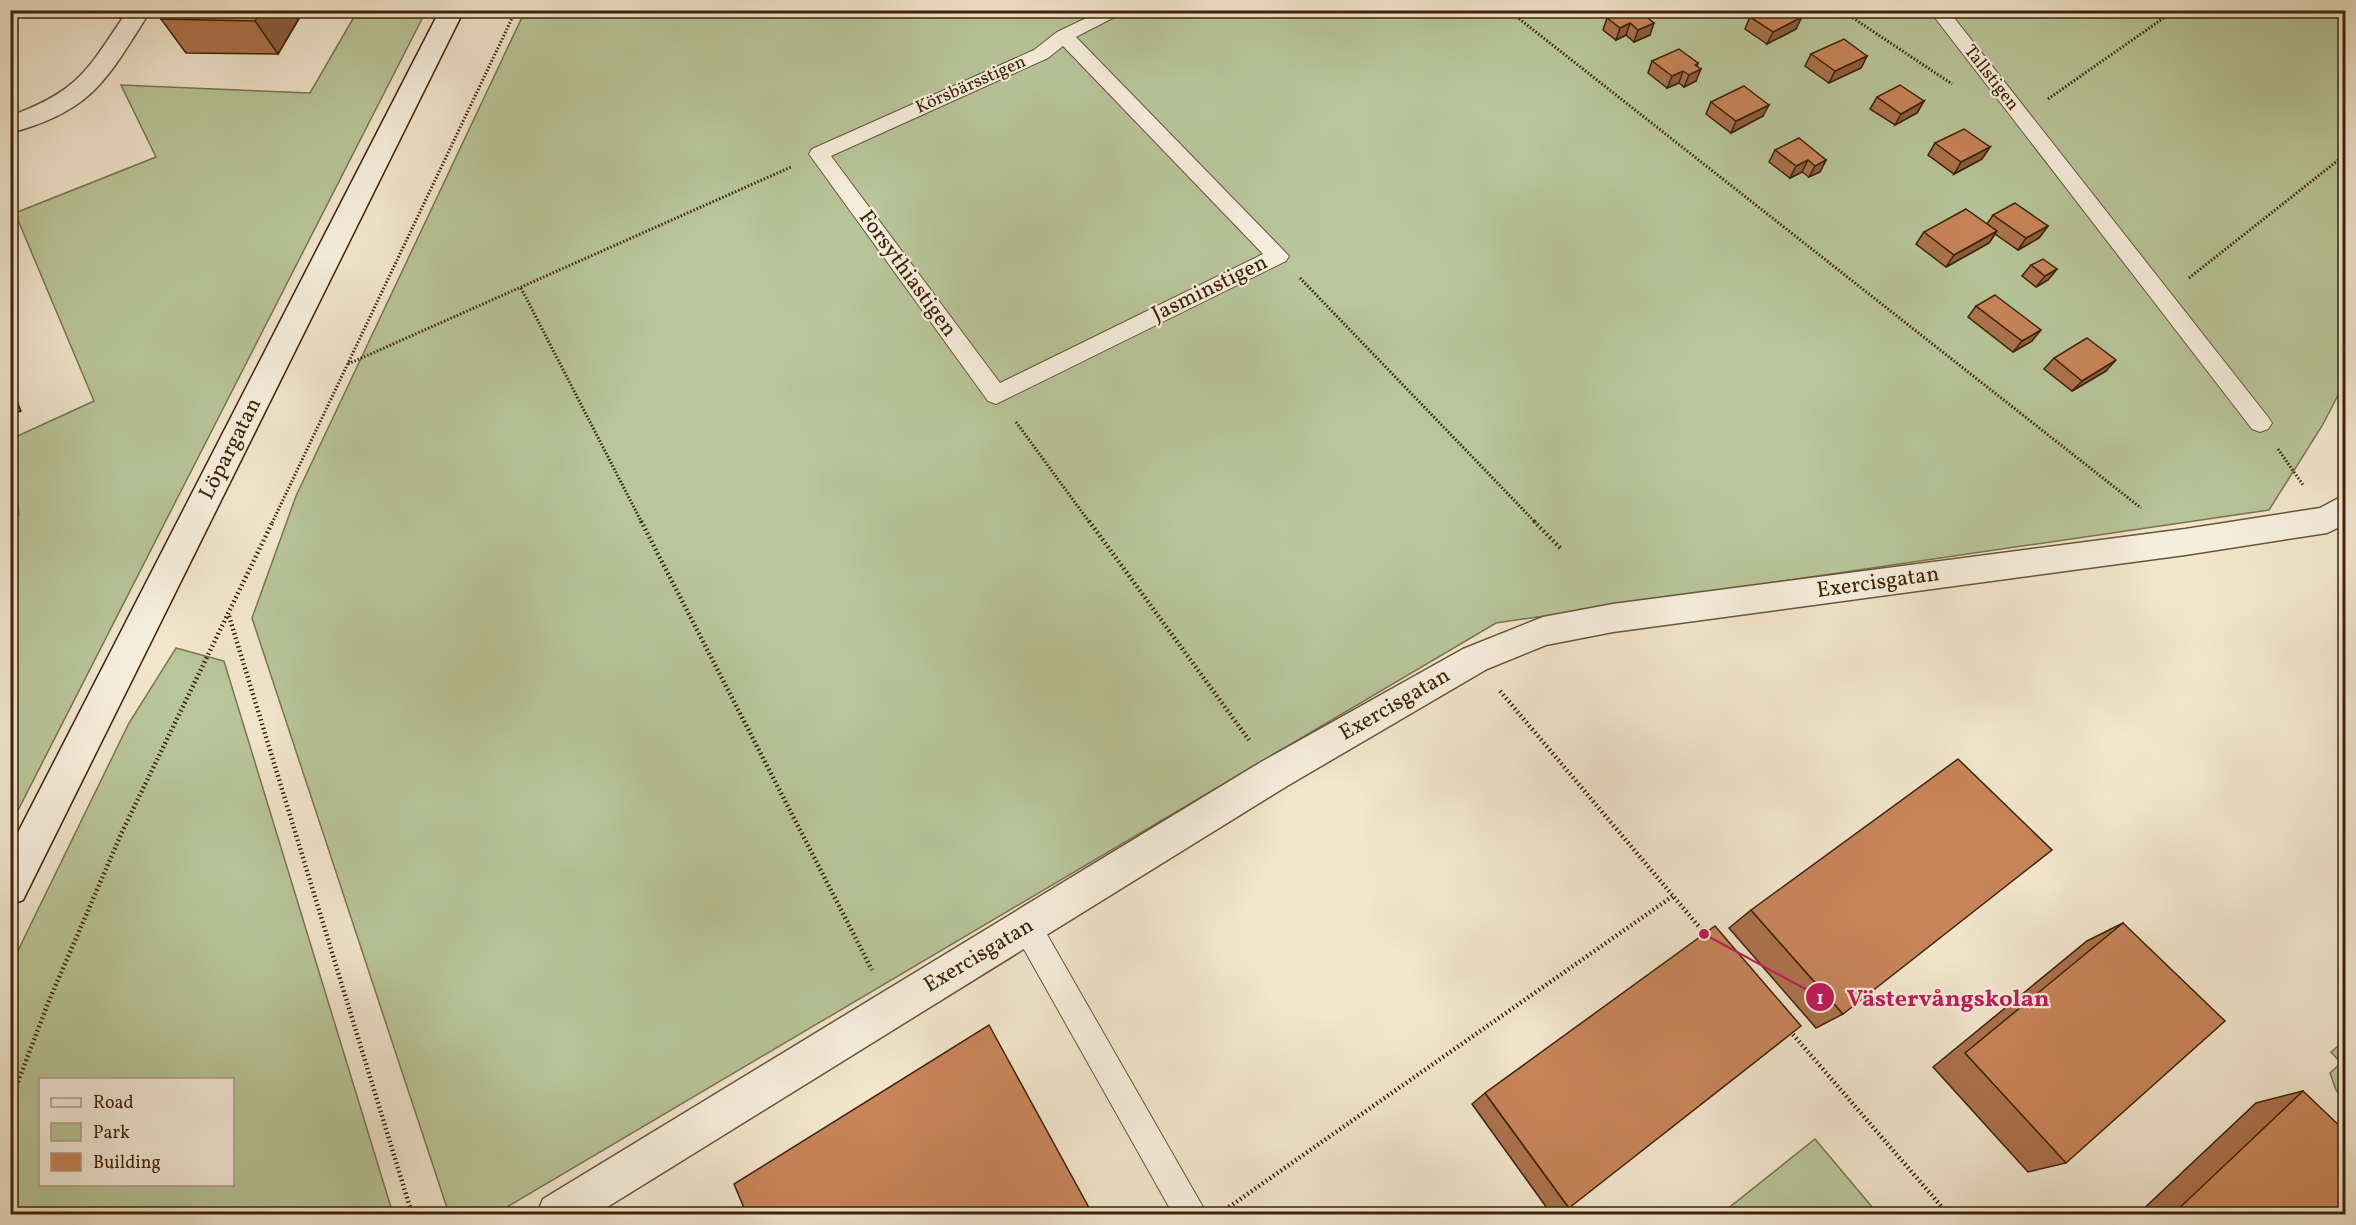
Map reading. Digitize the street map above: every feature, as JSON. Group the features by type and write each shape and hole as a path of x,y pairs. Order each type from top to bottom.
{"street":[{"path":"10,125 41,113 76,95 105,61 141,10"},
{"name":"Löpargatan","path":"10,887 452,10"},
{"name":"Exercisgatan","path":"558,1215 1274,774 1475,659 1543,631 1613,618 2185,542 2327,520 2346,507"}],"lane":[{"name":"Körsbärsstigen","path":"819,154 1041,54 1064,36 1119,10"},
{"name":"Tallstigen","path":"1938,10 2260,423"},
{"name":"Jasminstigen","path":"996,395 1278,256 1064,36"},
{"name":"Forsythiastigen","path":"819,154 996,395"},
{"path":"1027,927 1191,1215"}],"path":[{"path":"10,1103 48,1003 122,832 348,365 515,12 754,10"},
{"path":"1508,10 2185,542"},
{"path":"348,365 819,154"},
{"path":"2163,299 2346,154"},
{"path":"1278,256 1562,550"},
{"path":"521,288 891,1009"},
{"path":"996,395 1274,774"},
{"path":"228,615 412,1215"},
{"path":"1475,659 1588,797 1712,940"},
{"path":"1227,1208 1673,896"},
{"path":"1788,1029 1948,1215"}],"green space":[{"path":"358,10 426,11 11,824 10,521 19,515 11,439 94,401 15,213 156,157 121,85 310,93"},
{"path":"525,11 2345,11 2345,382 2322,426 2269,510 1496,623 495,1214 449,1214 252,618 296,496"},
{"path":"176,648 224,661 393,1214 11,1214 11,965 129,723"},
{"path":"2343,1042 2346,1044 2345,1099 2336,1090 2330,1073 2341,1063 2331,1052"},
{"path":"1815,1139 1878,1214 1721,1214"}],"building":[{"path":"167,10 261,10 255,21 161,19"},
{"path":"1624,10 1638,10 1654,23 1638,30 1630,23 1620,28 1607,18"},
{"path":"1763,10 1792,10 1802,17 1773,32 1750,17"},
{"path":"1844,39 1867,56 1835,71 1811,54"},
{"path":"1679,49 1698,63 1695,65 1701,69 1689,75 1683,71 1672,76 1652,61"},
{"path":"1900,85 1924,101 1901,114 1877,97"},
{"path":"1744,86 1769,105 1736,121 1711,102"},
{"path":"1964,129 1990,147 1961,162 1935,143"},
{"path":"1799,138 1826,160 1815,166 1808,160 1796,166 1775,150"},
{"path":"2015,203 2048,226 2026,238 1993,215"},
{"path":"1966,209 1997,231 1954,255 1924,232"},
{"path":"2043,259 2057,269 2045,276 2031,265"},
{"path":"1995,295 2041,330 2022,341 1976,306"},
{"path":"2087,338 2116,360 2082,381 2054,358"},
{"path":"1958,759 2052,850 1843,1014 1751,910"},
{"path":"2123,923 2225,1021 2066,1163 1965,1053"},
{"path":"1715,926 1801,1026 1569,1208 1485,1093"},
{"path":"989,1025 1093,1215 747,1215 734,1184"},
{"path":"2303,1091 2346,1132 2346,1215 2172,1215"}],"place":[{"name":"Västervångskolan","path":"1704,934"}]}
